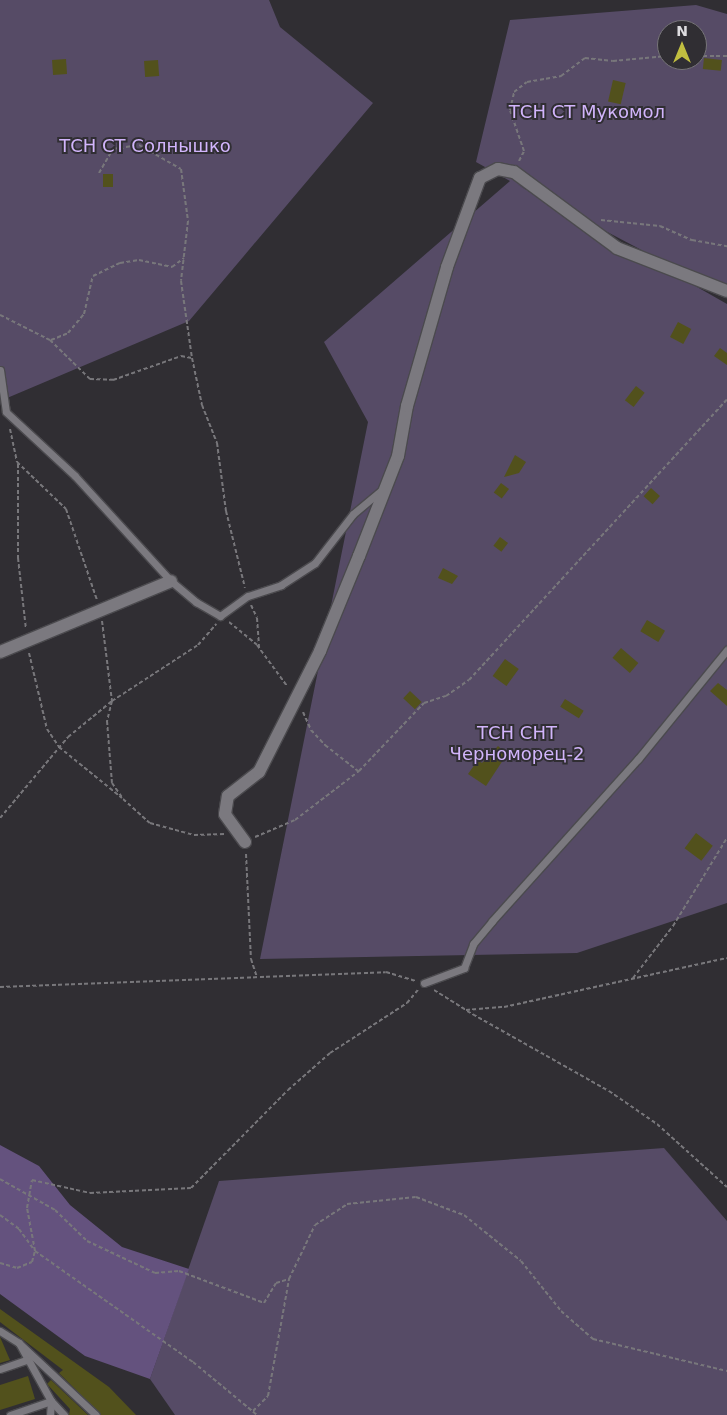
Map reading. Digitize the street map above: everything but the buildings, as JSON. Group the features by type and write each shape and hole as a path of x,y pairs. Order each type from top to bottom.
{"street":[{"path":"245,842 225,814 228,796 259,772 320,651 398,456 407,406 446,267 480,178 498,169 514,172 582,218 617,248 727,291"},
{"path":"0,652 101,613 171,581"}],"lane":[{"path":"0,370 6,412 75,476 171,581 196,602 220,616 247,597 281,585 315,563 353,514 386,486"},
{"path":"424,983 464,968 473,944 492,921 638,759 727,650"},
{"path":"0,1331 19,1343 96,1415"},
{"path":"19,1343 26,1360 51,1401 64,1415"},
{"path":"0,1369 26,1360"},
{"path":"10,1415 51,1401"},
{"path":"50,1415 51,1401"}],"path":[{"path":"707,56 727,56"},
{"path":"514,172 524,151 510,110 514,92 527,82 561,76 585,58 612,61 657,57"},
{"path":"99,173 113,150 139,145 175,163 181,170 188,221 181,281 192,358 202,405 217,443 226,511 247,597 257,618 259,648"},
{"path":"582,218 660,226 692,240 727,246"},
{"path":"50,340 68,333 84,314 93,276 120,263 139,260 172,267 184,258"},
{"path":"0,315 50,340 90,379 113,380 180,356 192,358"},
{"path":"6,412 17,462 66,509 101,613 112,701 108,722 112,783 124,800 150,823 194,835 227,834 245,842 294,820 359,771 424,703 446,696 468,680 727,400"},
{"path":"0,818 68,737 112,701 198,645 220,616 259,648 295,698 311,730 359,771"},
{"path":"633,978 673,926 727,838"},
{"path":"245,842 251,959 258,977"},
{"path":"466,1010 549,999 633,978 727,958"},
{"path":"0,988 386,972 424,983 466,1010 609,1091 657,1124 727,1187"},
{"path":"0,1263 17,1268 32,1262 35,1251 27,1208 32,1180 90,1194 192,1188 288,1090 330,1053 407,1003 424,983"},
{"path":"0,1180 30,1199 55,1210 86,1241 155,1273 178,1271 264,1303 276,1283 289,1279"},
{"path":"253,1411 268,1396 289,1279 315,1224 346,1204 416,1197 464,1215 521,1261 561,1311 593,1339 727,1371"},
{"path":"0,1215 19,1229 35,1251 193,1362 257,1415"}],"green space":[{"name":"ТСН СТ Солнышко","path":"0,0 269,0 280,27 373,103 189,321 0,401"},
{"name":"ТСН СНТ Черноморец-2","path":"696,5 727,14 727,295 518,185 727,304 727,903 577,953 260,959 368,422 324,342 510,181 476,162 510,20"},
{"path":"664,1148 727,1221 727,1415 175,1415 150,1379 219,1181"}],"shaded area":[{"path":"0,1145 39,1166 70,1205 122,1247 189,1269 150,1379 85,1356 0,1294"}],"park label":[{"name":"ТСН СТ Мукомол","path":"587,112"}]}
